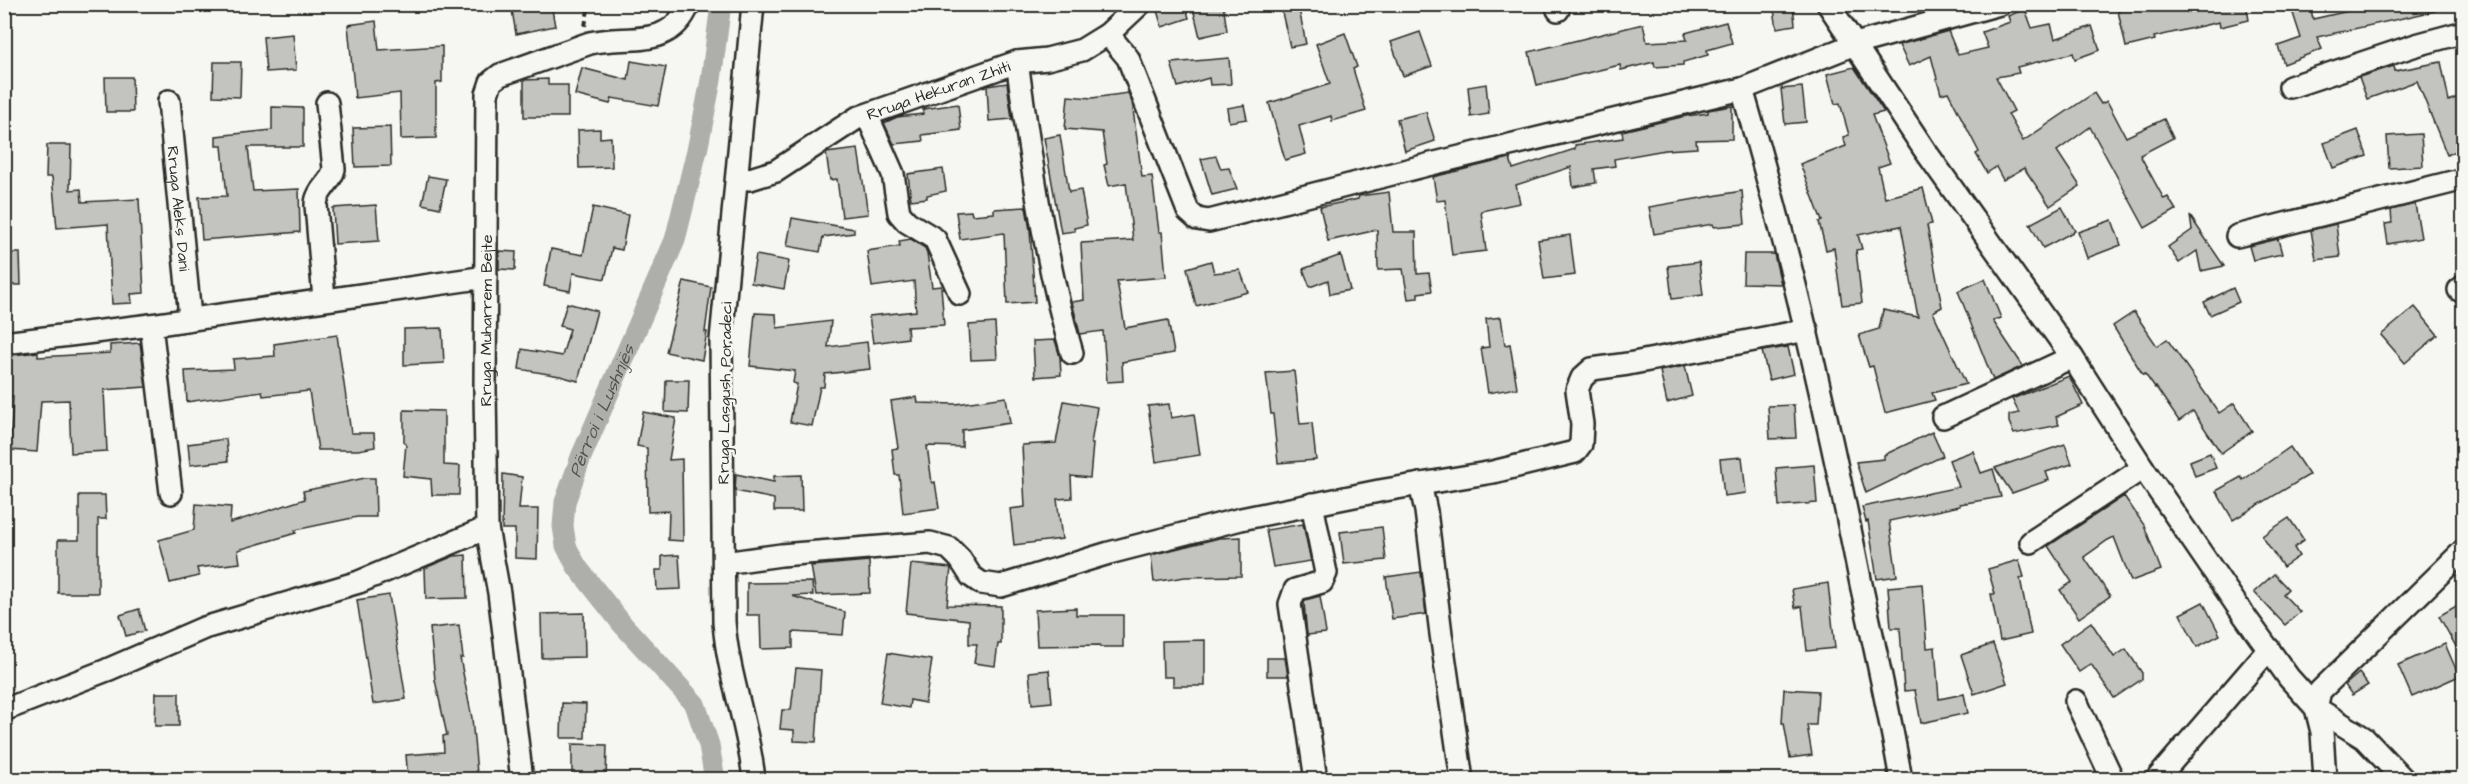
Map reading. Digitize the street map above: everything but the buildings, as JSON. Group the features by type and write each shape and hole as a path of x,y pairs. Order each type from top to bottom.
{"street":[{"name":"Rruga Muharrem Bejte","path":"522,780 499,593 487,528 487,94 491,82 506,73 590,43 606,39 647,39 663,34 675,25 689,4"},
{"name":"Rruga Lasgush Poradeci","path":"753,4 721,340 726,646 729,667 749,741 754,780"},
{"name":"Rruga Hekuran Zhiti","path":"738,178 750,179 776,171 820,140 857,118 1017,62 1047,59 1082,50 1108,34 1140,4"},
{"path":"1827,4 1924,149 2072,357 2143,468 2289,678 2310,702 2364,738 2404,780"},
{"path":"1108,34 1128,58 1188,211 1197,219 1209,221 1442,161 1742,89 1855,44 2000,4"},
{"path":"2290,87 2416,45 2463,32"},
{"path":"1017,62 1027,136 1055,292 1072,352"},
{"path":"1742,89 1765,166 1807,330 1901,780"},
{"name":"Rruga Aleks Dani","path":"169,101 190,317"},
{"path":"324,300 316,205 317,194 331,178 334,169 327,103"},
{"path":"867,115 893,174 899,213 907,222 935,238 960,294"},
{"path":"2236,236 2463,180"},
{"path":"4,343 151,325 190,317 486,277"},
{"path":"151,325 171,493"},
{"path":"724,563 781,555 930,543 949,548 960,559 971,576 981,584 1001,586 1241,519 1493,472 1575,452 1581,444 1582,424 1577,390 1582,378 1592,369 1807,330"},
{"path":"1943,417 2072,357"},
{"path":"2031,542 2143,468"},
{"path":"1420,484 1426,511 1462,780"},
{"path":"1312,504 1326,573 1322,582 1295,590 1290,604 1316,780"},
{"path":"4,710 107,670 204,628 359,582 487,528"},
{"path":"2310,702 2463,550"},
{"path":"2156,780 2269,649"},
{"path":"2076,701 2113,780"},
{"path":"2310,702 2322,732 2325,780"}],"waterway":[{"name":"Përroi i Lushnjës","path":"715,780 709,745 695,704 623,625 577,567 566,546 563,526 565,502 581,457 675,240 698,146 711,80 721,4"}]}
